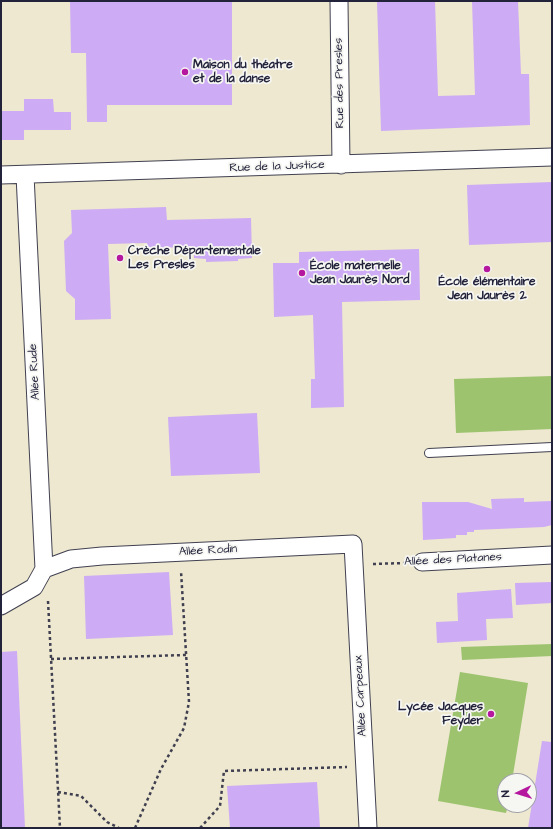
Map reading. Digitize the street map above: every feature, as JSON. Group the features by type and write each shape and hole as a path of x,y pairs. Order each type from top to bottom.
{"street":[{"name":"Rue des Presles","path":"339,1 341,164"},
{"name":"Rue de la Justice","path":"1,175 552,157"},
{"name":"Allée Rude","path":"25,175 44,569"},
{"name":"Allée Rodin","path":"44,569 71,559 102,556 353,544 354,564"},
{"name":"Allée des Platanes","path":"422,562 552,555"},
{"name":"Allée Carpeaux","path":"354,564 368,828"},
{"path":"1,606 34,587 44,569"}],"lane":[{"path":"429,453 552,447"}],"path":[{"path":"135,828 161,769 184,728 189,702 180,552"},
{"name":"Allée des Platanes","path":"354,564 422,562"},
{"path":"44,569 48,593 60,828"},
{"path":"52,659 186,655"},
{"path":"200,828 220,806 224,771 365,767"},
{"path":"58,792 81,796 106,822 119,828"}],"green space":[{"path":"552,376 552,429 456,433 454,379"},
{"path":"552,644 552,656 462,660 461,647"},
{"path":"460,672 528,683 513,773 497,773 497,811 438,801"}],"building":[{"name":"Maison du théatre et de la danse","path":"70,1 232,1 232,105 107,105 107,122 87,122 86,53 71,53"},
{"path":"377,1 435,1 438,96 475,95 472,1 518,1 521,74 529,74 530,125 381,131"},
{"path":"24,99 53,99 54,112 71,112 71,130 24,130 24,140 1,140 1,111 24,111"},
{"path":"552,182 552,242 469,245 467,185"},
{"path":"166,207 167,220 251,218 252,258 238,259 238,261 206,262 206,259 194,258 194,247 148,248 147,243 108,244 111,319 75,320 75,299 66,291 64,241 72,233 71,210"},
{"path":"419,249 420,300 342,302 344,407 311,408 311,379 315,379 313,315 274,317 273,263 299,263 299,252"},
{"path":"257,413 260,473 171,476 168,417"},
{"path":"524,498 524,502 552,501 552,525 544,527 474,530 474,532 467,532 467,535 456,535 456,538 423,540 422,502 468,502 492,509 491,499"},
{"path":"169,572 173,635 86,639 84,576"},
{"path":"552,582 552,603 516,605 515,583"},
{"path":"511,589 513,618 486,619 487,640 437,643 436,622 458,621 457,593"},
{"path":"17,651 25,828 1,828 1,652"},
{"path":"542,741 552,742 552,828 528,828 530,813 537,813 537,773"},
{"path":"317,782 320,828 230,828 227,786"}],"place":[{"name":"Maison du théatre et de la danse","path":"185,72"},
{"name":"Crèche Départementale Les Presles","path":"120,258"},
{"name":"École élémentaire Jean Jaurès 2","path":"487,269"},
{"name":"École maternelle Jean Jaurès Nord","path":"302,273"},
{"name":"Lycée Jacques Feyder","path":"491,714"}]}
